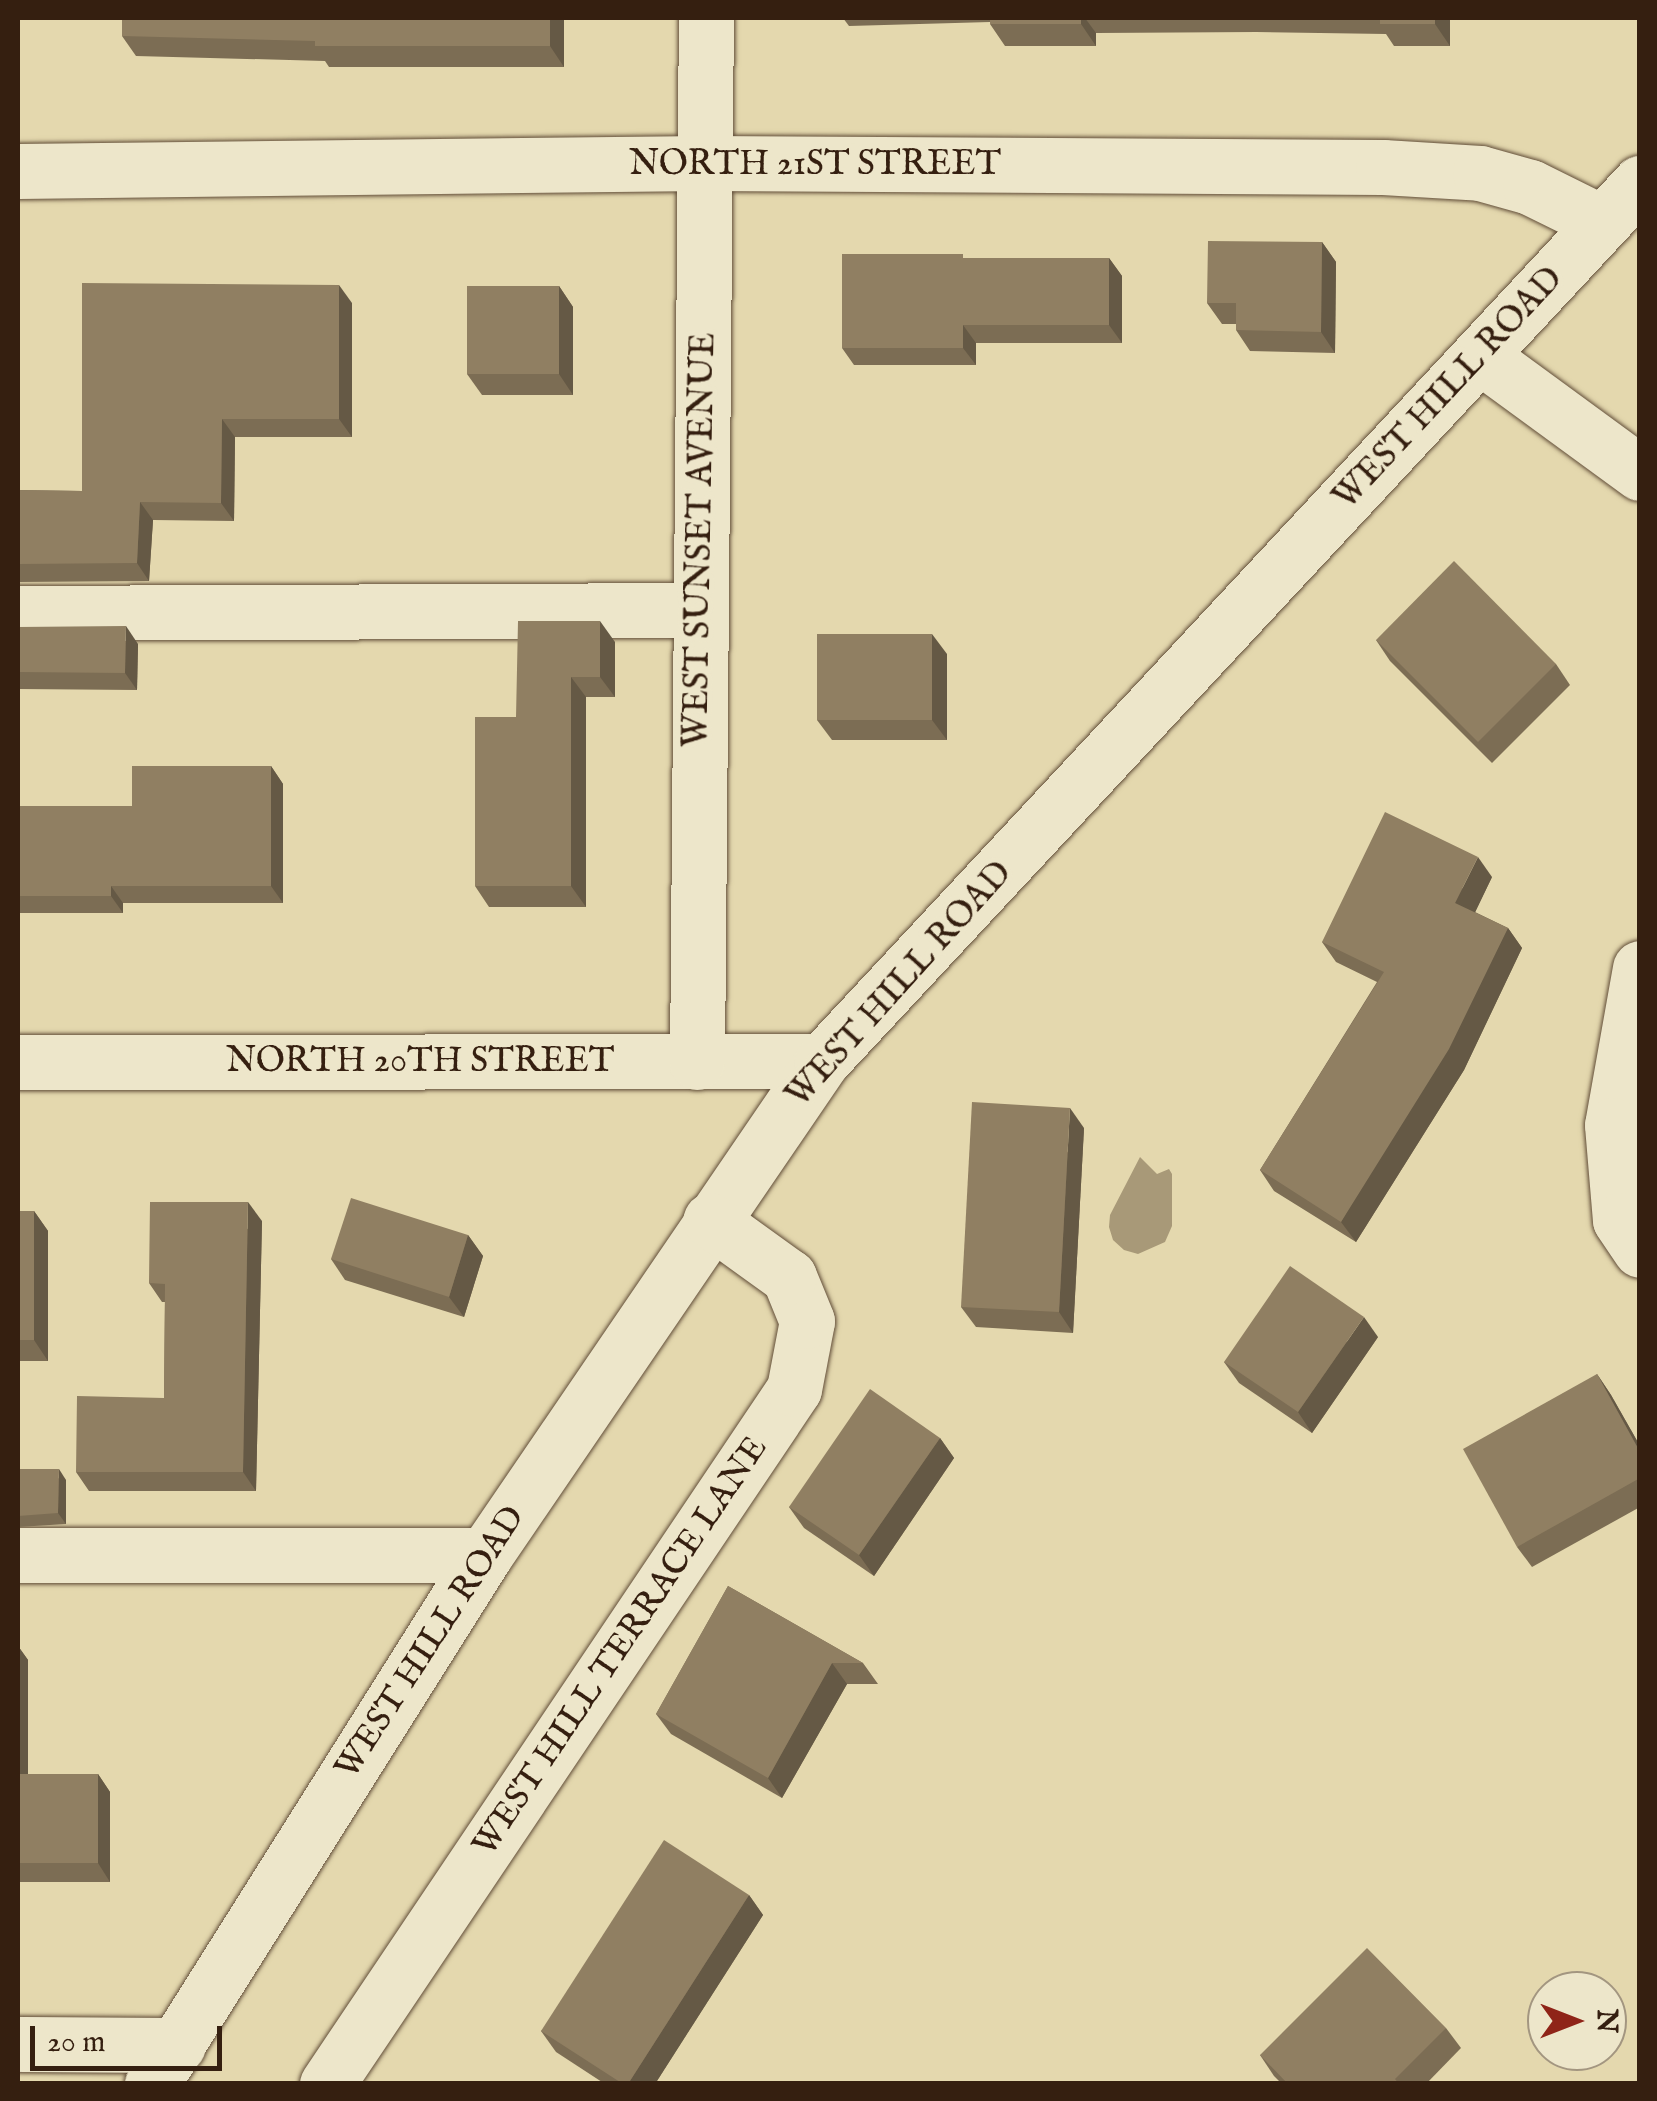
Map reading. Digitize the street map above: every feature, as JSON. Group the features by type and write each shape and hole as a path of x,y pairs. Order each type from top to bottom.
{"street":[{"name":"WEST SUNSET AVENUE","path":"696,1062 706,18"},
{"name":"NORTH 21ST STREET","path":"18,171 705,163 1382,167 1480,172 1530,188 1603,222"},
{"name":"WEST HILL ROAD","path":"165,2064 485,1555 710,1220 822,1062 1640,182"},
{"path":"1480,356 1640,472"},
{"path":"18,613 700,610"},
{"path":"1640,968 1612,1125 1620,1220 1640,1250"},
{"name":"NORTH 20TH STREET","path":"18,1062 822,1062"},
{"name":"WEST HILL TERRACE LANE","path":"328,2084 794,1389 807,1321 789,1277 710,1220"},
{"path":"18,1554 485,1555"},
{"path":"18,2044 165,2064"}],"shaded area":[{"path":"1140,1157 1157,1174 1169,1169 1172,1174 1172,1226 1165,1242 1138,1254 1124,1250 1113,1240 1109,1227 1110,1215"}],"building":[{"path":"122,18 550,18 550,46 315,46 315,41 122,36"},
{"path":"990,18 1081,18 1081,24 990,24"},
{"path":"1380,18 1435,18 1435,24 1380,24"},
{"path":"1208,241 1322,242 1321,332 1236,330 1236,303 1207,303"},
{"path":"842,254 1109,258 1109,325 963,325 963,348 842,348"},
{"path":"82,283 339,285 339,419 222,419 221,503 140,502 137,563 18,564 18,490 82,491"},
{"path":"467,286 559,286 559,374 467,374"},
{"path":"1454,561 1556,664 1478,742 1376,640"},
{"path":"518,621 600,621 600,677 571,677 571,886 475,886 475,717 516,717"},
{"path":"126,626 125,673 18,672 18,627"},
{"path":"817,634 932,634 932,720 817,720"},
{"path":"132,766 271,766 271,886 111,886 111,896 18,896 18,806 132,806"},
{"path":"1385,812 1478,857 1455,903 1508,928 1449,1049 1341,1222 1260,1170 1384,972 1322,942"},
{"path":"972,1102 1070,1108 1059,1312 961,1307"},
{"path":"351,1198 468,1235 449,1297 331,1259"},
{"path":"150,1202 248,1202 243,1472 76,1472 77,1396 164,1398 165,1284 149,1283"},
{"path":"18,1211 34,1211 34,1340 18,1340"},
{"path":"1290,1266 1364,1317 1298,1412 1224,1362"},
{"path":"1597,1374 1640,1452 1640,1478 1517,1547 1463,1449"},
{"path":"870,1389 940,1438 859,1555 789,1507"},
{"path":"18,1469 59,1469 58,1513 18,1516"},
{"path":"728,1586 863,1663 832,1663 768,1778 656,1714"},
{"path":"18,1774 98,1774 98,1863 18,1863"},
{"path":"664,1840 749,1895 628,2084 623,2084 541,2031"},
{"path":"1367,1948 1446,2028 1395,2079 1399,2084 1288,2084 1260,2055"}]}
